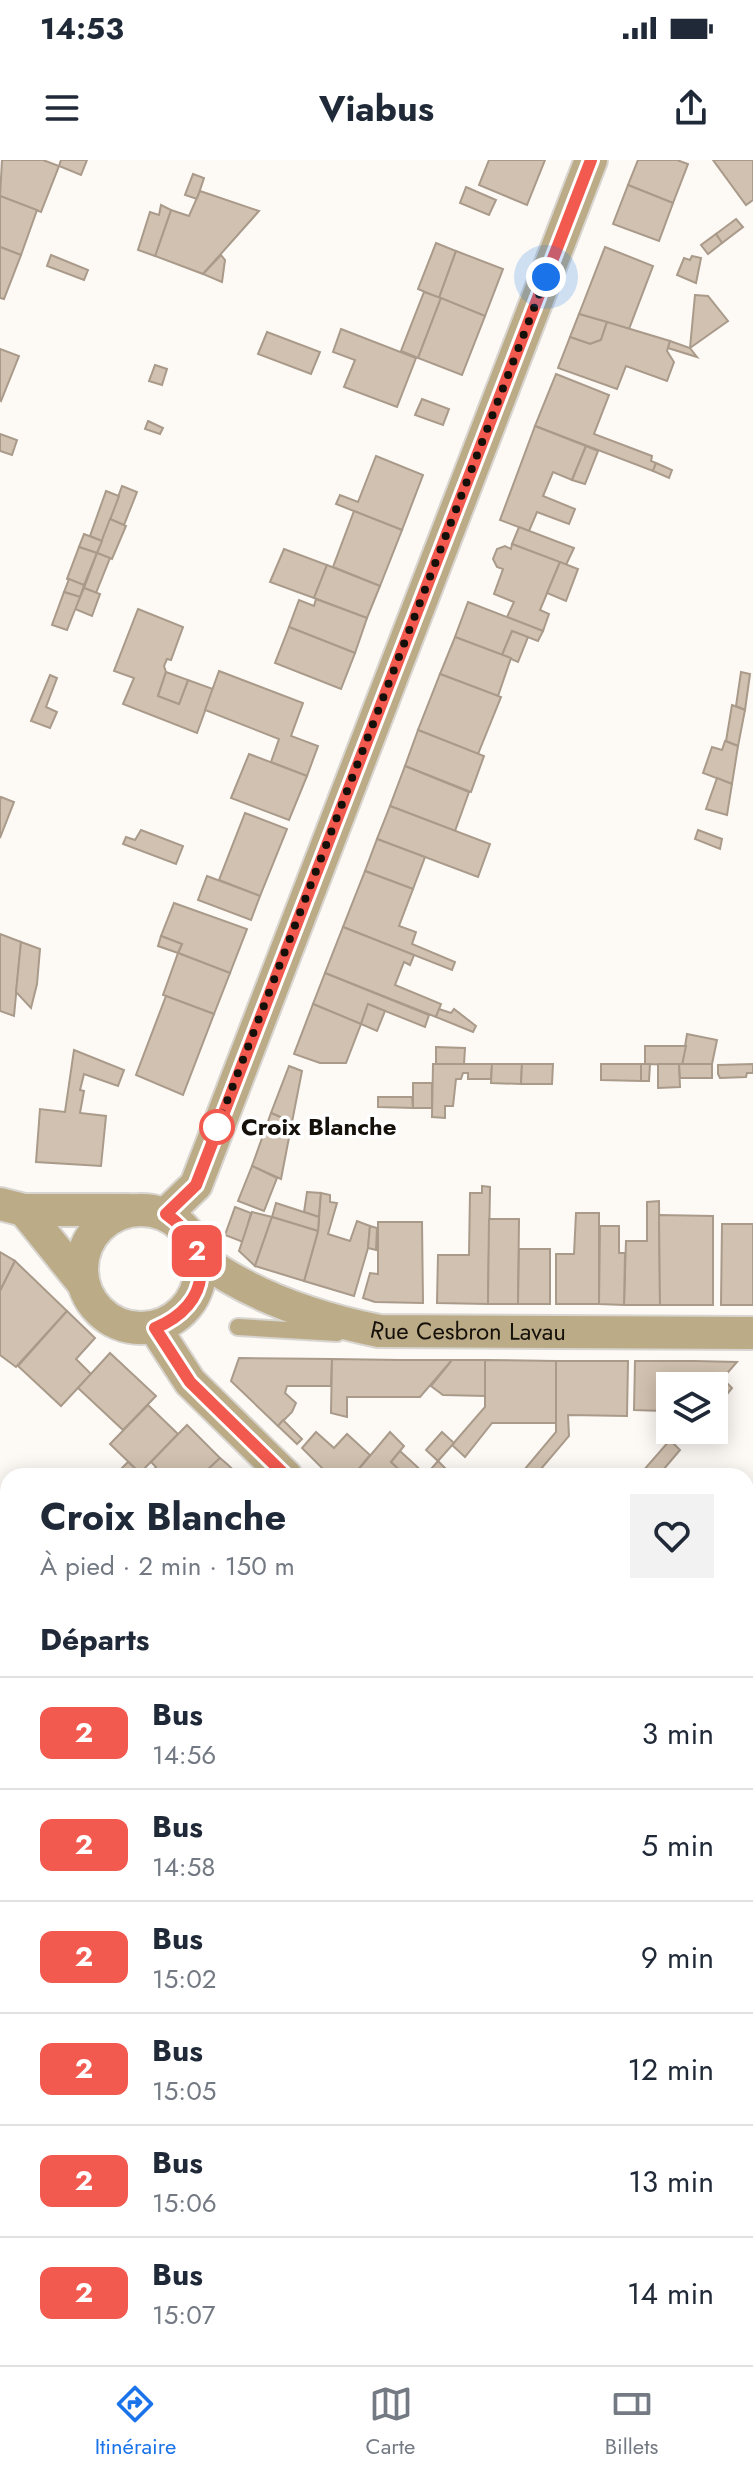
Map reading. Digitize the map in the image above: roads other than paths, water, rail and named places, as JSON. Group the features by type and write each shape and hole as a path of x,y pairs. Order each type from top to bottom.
{"street":[{"path":"166,1214 196,1185 591,160"},
{"path":"12,1207 148,1210 166,1214 182,1225 193,1240 200,1258 200,1276 195,1295 185,1310 172,1321 155,1328 136,1329 118,1325 101,1314 82,1282 12,1207"},
{"path":"82,1282 86,1245 96,1229 111,1217 129,1210"},
{"name":"Rue Cesbron Lavau","path":"200,1258 241,1286 333,1321 379,1331 753,1333"},
{"path":"155,1328 190,1382 278,1468"}],"lane":[{"path":"238,1327 339,1333 358,1327"}],"place":[{"name":"Croix Blanche","path":"217,1127"}]}
